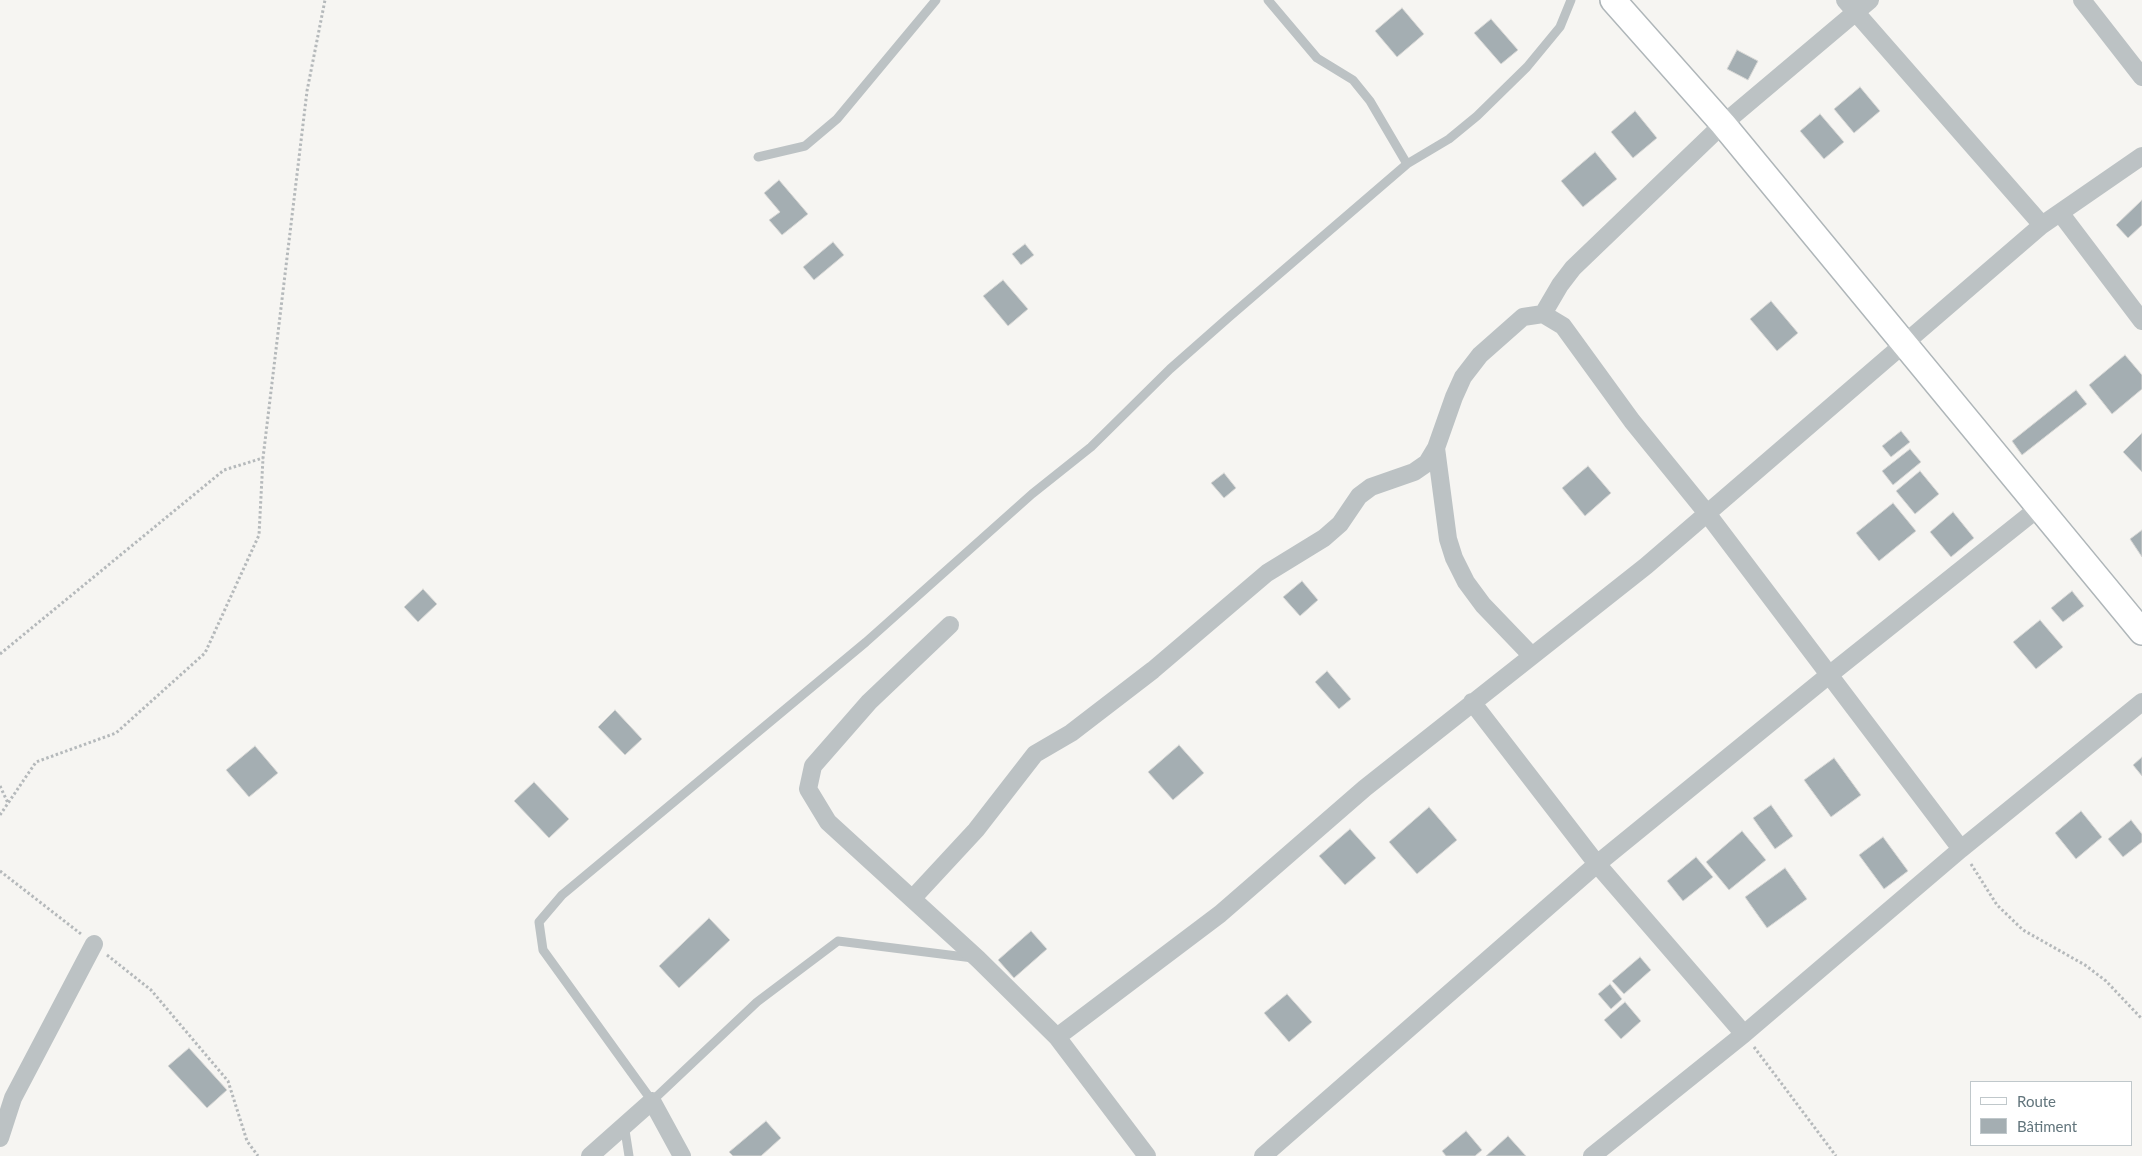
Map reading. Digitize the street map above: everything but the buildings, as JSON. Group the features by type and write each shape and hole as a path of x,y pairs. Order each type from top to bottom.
{"street":[{"path":"1613,0 1724,124 2041,506 2142,632"},
{"path":"1543,314 1560,284 1573,268 1850,6 1870,0"},
{"path":"2082,0 2142,77"},
{"path":"1850,6 2042,225"},
{"path":"1057,1037 1220,914 1365,788 1640,571 1706,512 1905,344 2042,225 2061,214 2142,156"},
{"path":"2061,214 2142,321"},
{"path":"912,899 976,830 1035,754 1071,733 1138,682 1267,573 1324,538 1340,524 1359,496 1371,487 1414,472 1427,463 1436,448 1463,377 1480,356 1523,317 1543,314 1563,326 1632,420 1706,512 1961,849"},
{"path":"1436,448 1448,540 1454,558 1466,582 1483,605 1532,656"},
{"path":"1263,1156 1597,864 1829,674 2041,506"},
{"path":"950,626 869,702 814,766 808,789 828,822 978,959 1057,1037 1147,1156"},
{"path":"1472,702 1597,864 1744,1034"},
{"path":"1592,1156 1744,1034 1961,849 2142,702"},
{"path":"0,1138 13,1098 94,944"},
{"path":"590,1156 652,1101 682,1156"}],"lane":[{"path":"758,157 805,146 837,119 936,0"},
{"path":"1268,0 1317,58 1353,80 1370,101 1407,164"},
{"path":"978,959 838,940 757,1002 652,1101 543,950 539,922 562,895 866,642 1032,494 1091,447 1170,369 1228,317 1407,164 1456,133 1477,116 1527,68 1560,27 1571,0"},
{"path":"624,1124 629,1156"}],"path":[{"path":"0,815 36,762 116,733 205,653 259,535 263,458 307,91 325,0"},
{"path":"0,654 224,470 263,458"},
{"path":"0,786 8,803"},
{"path":"1961,849 1997,905 2023,930 2085,965 2106,980 2142,1019"},
{"path":"0,872 151,990 228,1081 247,1141 258,1156"},
{"path":"1744,1034 1836,1156"}]}
